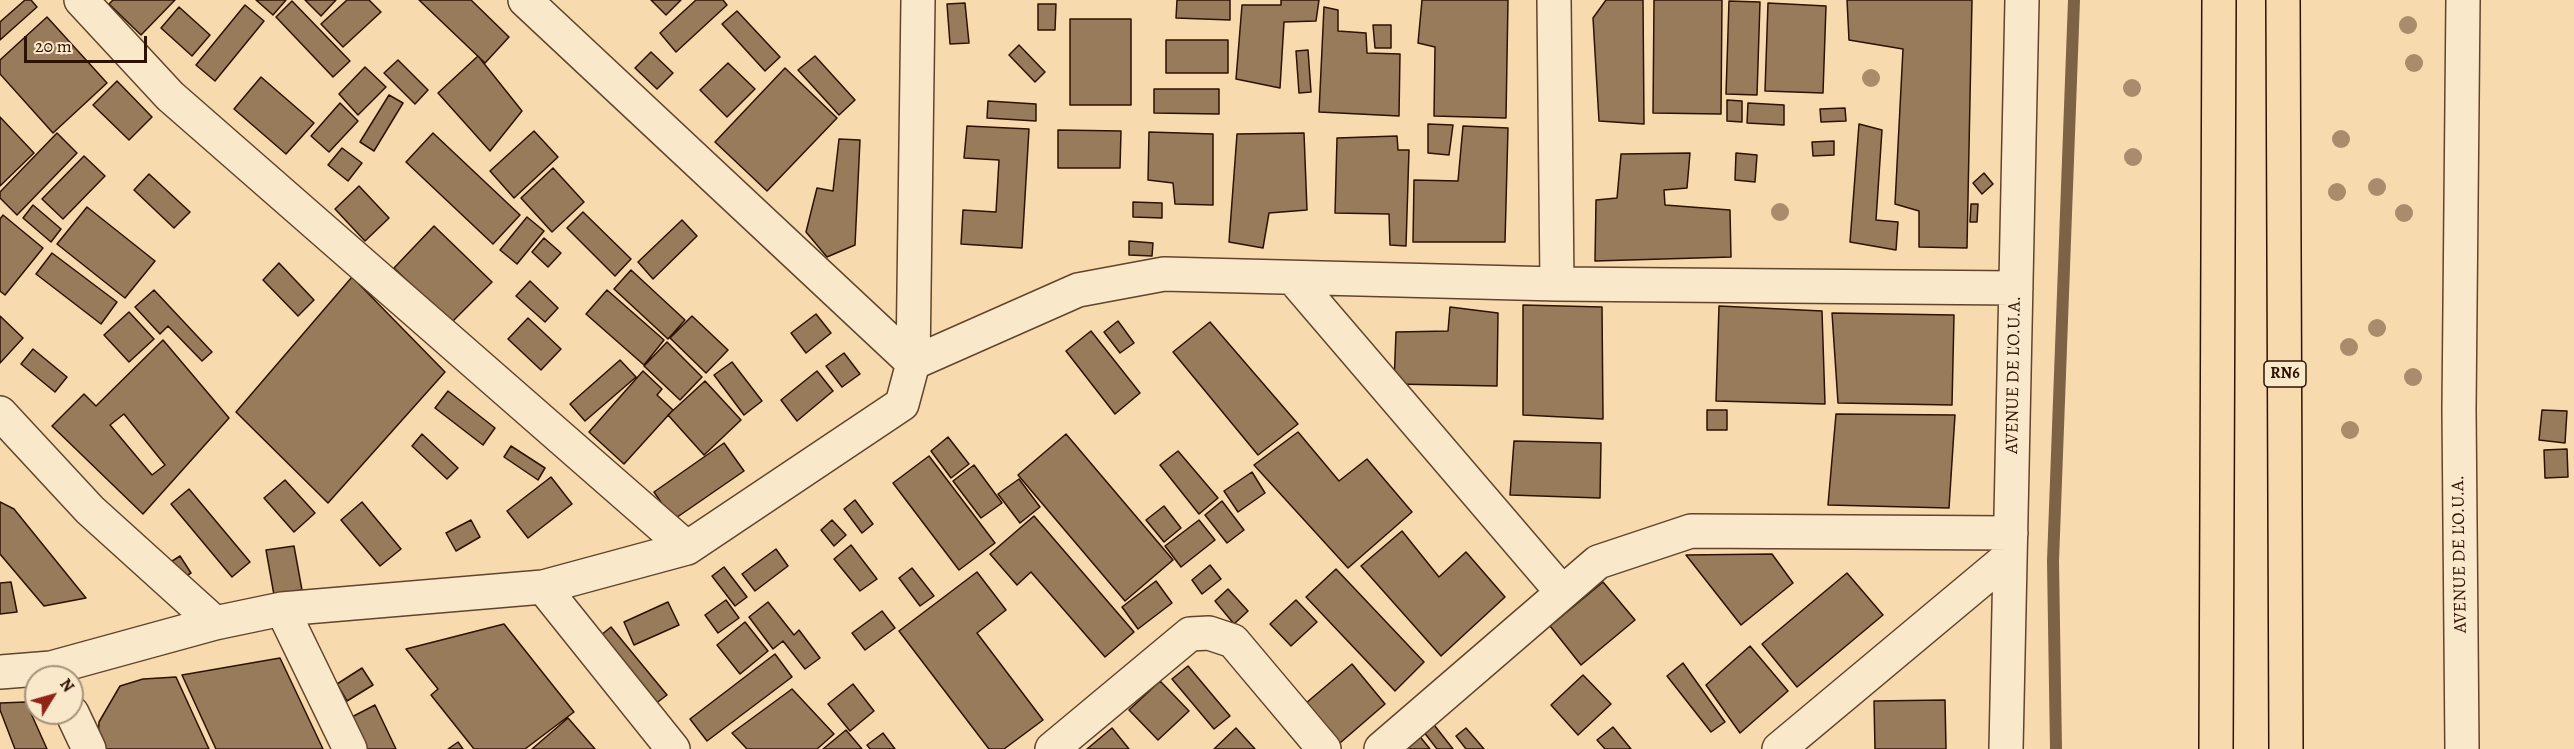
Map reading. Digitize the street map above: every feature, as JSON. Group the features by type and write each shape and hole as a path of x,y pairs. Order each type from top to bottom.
{"highway":[{"path":"2216,749 2219,0"},
{"name":"RN6","path":"2283,0 2286,749"}],"street":[{"path":"81,0 170,96 687,548"},
{"path":"525,0 913,363"},
{"path":"79,665 215,623 282,609 543,587 687,548 903,404 913,363 918,0"},
{"path":"1554,0 1557,284"},
{"name":"AVENUE DE L'O.U.A.","path":"2006,749 2022,0"},
{"name":"AVENUE DE L'O.U.A.","path":"2462,749 2459,398 2463,0"},
{"path":"913,363 1078,290 1164,274 1557,284 2016,288"},
{"path":"1293,278 1562,592"},
{"path":"0,413 90,510 215,623"},
{"path":"1381,749 1598,562 1691,531 2011,544"},
{"path":"1779,749 2011,544"},
{"path":"543,587 673,749"},
{"path":"282,609 350,749"},
{"path":"1052,749 1190,633 1209,633 1233,641 1324,749"},
{"path":"0,672 24,672"},
{"path":"77,725 88,749"}],"building":[{"path":"25,0 31,0 37,7 0,40 0,22"},
{"path":"113,0 175,0 141,35 109,4"},
{"path":"256,0 286,0 273,15"},
{"path":"305,0 336,0 321,16"},
{"path":"347,0 369,0 381,12 343,47 321,24"},
{"path":"419,0 471,0 509,37 485,63"},
{"path":"651,0 681,0 666,15"},
{"path":"696,0 723,0 727,5 676,52 660,33"},
{"path":"1177,0 1230,0 1230,20 1176,18"},
{"path":"1281,0 1319,0 1316,21 1284,22 1280,88 1236,79 1242,5 1281,5"},
{"path":"1422,0 1508,0 1506,118 1434,116 1435,47 1418,43"},
{"path":"1606,0 1643,0 1644,124 1599,121 1593,18"},
{"path":"1654,0 1722,0 1721,114 1653,113"},
{"path":"1847,0 1972,0 1967,248 1919,247 1919,211 1895,204 1903,49 1849,40"},
{"path":"292,1 350,61 333,77 276,17"},
{"path":"1729,1 1760,2 1757,95 1726,94"},
{"path":"965,3 969,43 950,44 947,4"},
{"path":"1768,3 1826,6 1823,93 1765,91"},
{"path":"1038,4 1056,4 1055,30 1038,30"},
{"path":"245,5 264,21 215,81 196,65"},
{"path":"179,7 210,35 192,56 161,28"},
{"path":"1324,7 1338,10 1338,31 1366,33 1367,53 1400,54 1399,116 1319,112"},
{"path":"737,11 780,57 765,71 722,24"},
{"path":"47,17 107,83 53,133 0,74 0,60"},
{"path":"1070,19 1131,19 1131,105 1070,105"},
{"path":"1373,25 1391,25 1391,48 1375,48"},
{"path":"1166,40 1228,40 1228,73 1166,73"},
{"path":"1019,45 1045,72 1035,82 1009,55"},
{"path":"1308,50 1311,92 1299,93 1296,51"},
{"path":"651,52 673,73 657,89 635,68"},
{"path":"478,56 522,111 490,151 438,93"},
{"path":"815,56 855,100 839,115 798,70"},
{"path":"398,60 428,90 415,104 384,73"},
{"path":"728,63 755,89 727,117 700,90"},
{"path":"365,67 386,87 358,115 339,94"},
{"path":"785,68 837,118 767,191 715,142"},
{"path":"261,77 314,123 286,154 234,109"},
{"path":"117,81 152,117 129,140 93,105"},
{"path":"1154,89 1219,89 1219,114 1154,113"},
{"path":"389,95 403,103 374,151 360,142"},
{"path":"1727,100 1742,101 1742,122 1727,121"},
{"path":"988,101 1036,104 1036,121 987,118"},
{"path":"340,103 358,121 329,152 311,136"},
{"path":"1748,103 1784,105 1784,125 1747,123"},
{"path":"1845,108 1846,121 1821,122 1820,109"},
{"path":"0,117 34,153 0,186"},
{"path":"1428,124 1453,125 1449,155 1428,153"},
{"path":"1859,124 1882,130 1876,220 1898,222 1896,250 1850,242"},
{"path":"967,126 1029,129 1022,248 961,244 963,210 996,212 999,160 964,158"},
{"path":"1463,126 1508,128 1505,242 1413,242 1414,180 1458,181"},
{"path":"1058,130 1121,131 1120,168 1058,168"},
{"path":"534,131 558,157 514,198 490,171"},
{"path":"1149,132 1213,134 1213,205 1175,204 1173,183 1148,180"},
{"path":"57,133 77,153 17,215 0,198 0,192"},
{"path":"433,133 520,215 493,244 406,162"},
{"path":"1304,133 1307,210 1269,213 1263,248 1229,242 1237,134"},
{"path":"1397,136 1398,150 1409,150 1406,246 1390,245 1389,214 1335,213 1337,138"},
{"path":"839,139 860,140 855,245 827,257 806,232 817,188 833,191"},
{"path":"1834,141 1834,155 1813,156 1812,142"},
{"path":"342,148 362,163 348,181 328,165"},
{"path":"1690,153 1687,188 1664,190 1665,205 1730,210 1731,257 1595,261 1596,200 1617,198 1621,154"},
{"path":"1736,153 1757,155 1755,182 1735,180"},
{"path":"84,156 105,176 63,219 42,199"},
{"path":"553,168 584,202 552,232 521,198"},
{"path":"1984,173 1993,184 1982,194 1973,183"},
{"path":"149,174 190,212 174,228 134,190"},
{"path":"359,186 389,218 365,241 335,209"},
{"path":"1133,202 1162,203 1162,218 1133,217"},
{"path":"1971,204 1978,204 1977,222 1970,222"},
{"path":"33,205 61,229 51,242 23,218"},
{"path":"87,207 155,261 125,298 57,244"},
{"path":"583,212 631,259 615,276 567,228"},
{"path":"3,215 43,248 5,295 0,291 0,219"},
{"path":"527,217 544,231 517,264 500,250"},
{"path":"682,220 697,236 653,279 638,262"},
{"path":"434,226 492,282 451,323 394,268"},
{"path":"544,238 561,253 548,267 532,252"},
{"path":"1129,241 1153,243 1152,256 1129,255"},
{"path":"52,253 117,302 101,324 36,274"},
{"path":"279,263 314,300 298,316 263,280"},
{"path":"631,270 685,320 668,339 614,289"},
{"path":"352,277 445,372 328,503 236,412"},
{"path":"530,281 558,308 545,322 516,296"},
{"path":"154,290 212,352 202,361 168,326 160,334 135,307"},
{"path":"607,290 664,340 644,365 586,314"},
{"path":"1523,305 1602,307 1603,419 1523,415"},
{"path":"1719,306 1822,311 1825,404 1716,401"},
{"path":"1450,307 1498,313 1497,386 1394,384 1396,332 1448,331"},
{"path":"129,312 154,339 129,362 104,335"},
{"path":"1832,313 1954,315 1952,405 1838,403"},
{"path":"816,314 831,333 806,353 791,333"},
{"path":"0,316 23,338 0,363"},
{"path":"692,316 728,350 706,373 670,338"},
{"path":"528,318 561,349 541,370 508,339"},
{"path":"1118,321 1134,343 1120,353 1104,332"},
{"path":"1210,322 1298,424 1258,455 1173,352"},
{"path":"1091,331 1140,393 1115,414 1066,351"},
{"path":"163,340 229,418 143,514 52,426 84,394 96,406","holes":["124,414 165,465 152,475 110,425"]},
{"path":"667,342 702,377 680,400 644,366"},
{"path":"33,349 67,377 55,392 21,364"},
{"path":"844,353 860,374 842,387 826,366"},
{"path":"620,360 636,377 585,421 570,404"},
{"path":"732,362 762,401 744,415 714,375"},
{"path":"643,371 662,389 657,395 673,410 624,464 589,432"},
{"path":"817,371 833,391 797,421 781,400"},
{"path":"705,381 741,420 704,455 668,415"},
{"path":"448,391 495,428 483,445 435,408"},
{"path":"1707,410 1727,410 1727,430 1707,430"},
{"path":"2542,410 2567,411 2565,443 2539,440"},
{"path":"1836,414 1955,415 1949,508 1828,505"},
{"path":"1298,432 1339,481 1367,459 1412,512 1348,568 1254,465"},
{"path":"422,434 458,468 447,479 412,446"},
{"path":"1066,434 1173,560 1125,601 1018,475"},
{"path":"948,437 969,464 951,478 931,451"},
{"path":"1514,441 1601,443 1600,498 1510,495"},
{"path":"724,443 744,471 673,520 654,492"},
{"path":"511,446 545,468 538,480 504,457"},
{"path":"2567,449 2568,477 2545,478 2544,450"},
{"path":"1178,451 1218,498 1199,514 1160,465"},
{"path":"929,456 995,543 959,570 893,483"},
{"path":"974,465 1002,503 981,518 953,481"},
{"path":"1252,472 1265,493 1238,512 1224,491"},
{"path":"551,477 572,504 528,538 507,511"},
{"path":"1019,479 1040,507 1020,523 998,494"},
{"path":"285,480 315,513 294,532 264,498"},
{"path":"189,489 250,562 232,577 171,504"},
{"path":"855,500 873,524 862,533 844,509"},
{"path":"1222,501 1244,530 1227,543 1205,515"},
{"path":"0,502 14,509 86,598 44,606 0,554"},
{"path":"362,502 401,549 380,566 341,520"},
{"path":"1164,506 1181,528 1164,542 1146,520"},
{"path":"1034,516 1134,632 1105,657 1031,572 1017,585 990,554"},
{"path":"471,520 480,537 456,551 446,533"},
{"path":"832,520 846,535 834,546 821,530"},
{"path":"1199,520 1215,540 1181,567 1165,546"},
{"path":"1402,531 1439,577 1466,552 1505,597 1441,656 1361,566"},
{"path":"851,545 877,579 860,591 834,559"},
{"path":"294,546 302,590 274,595 266,550"},
{"path":"776,549 788,566 755,591 742,574"},
{"path":"1772,554 1793,583 1741,625 1686,555"},
{"path":"180,556 191,573 177,582 166,565"},
{"path":"1210,565 1221,579 1202,594 1192,580"},
{"path":"724,567 747,597 735,606 712,576"},
{"path":"912,568 934,596 920,606 899,578"},
{"path":"1336,569 1424,662 1395,691 1306,597"},
{"path":"977,572 1006,610 977,633 1043,720 1004,749 989,749 899,631"},
{"path":"1847,573 1883,615 1797,687 1762,644"},
{"path":"1156,581 1172,603 1138,629 1122,607"},
{"path":"11,582 17,612 0,614 0,583"},
{"path":"1603,582 1635,620 1581,665 1550,626"},
{"path":"1228,589 1248,611 1234,624 1215,601"},
{"path":"726,600 739,618 718,633 705,615"},
{"path":"1296,600 1317,622 1291,646 1270,624"},
{"path":"668,602 679,625 634,645 624,622"},
{"path":"768,602 794,635 799,630 820,658 805,669 783,641 773,649 749,617"},
{"path":"882,611 895,628 865,650 852,633"},
{"path":"745,622 768,651 740,674 717,645"},
{"path":"504,624 574,712 525,749 474,749 431,695 438,689 406,649"},
{"path":"611,627 667,695 650,708 595,640"},
{"path":"1750,646 1788,691 1740,733 1706,685"},
{"path":"775,654 792,677 707,741 690,719"},
{"path":"280,658 323,749 216,749 182,675"},
{"path":"1683,663 1725,722 1711,732 1667,676"},
{"path":"1352,664 1385,704 1333,749 1299,709"},
{"path":"1188,666 1230,716 1214,729 1172,679"},
{"path":"362,668 373,685 347,701 337,684"},
{"path":"1583,675 1611,704 1578,735 1551,705"},
{"path":"176,677 209,749 104,749 98,740 99,722 120,686 143,679"},
{"path":"1160,681 1189,711 1158,740 1129,710"},
{"path":"853,684 874,711 850,731 828,704"},
{"path":"792,689 834,734 817,749 747,749 732,733"},
{"path":"1945,700 1946,749 1875,749 1874,701"},
{"path":"24,702 24,725 36,725 47,749 15,749 0,710 0,703"},
{"path":"375,705 396,749 363,749 348,719"},
{"path":"568,718 595,749 532,749"},
{"path":"1431,721 1453,749 1437,749 1420,727"},
{"path":"1613,727 1631,749 1605,749 1597,740"},
{"path":"1112,728 1129,749 1087,749"},
{"path":"1236,728 1255,749 1214,749"},
{"path":"1466,728 1484,749 1466,749 1456,736"},
{"path":"846,730 862,749 823,749"},
{"path":"883,733 895,749 870,749 867,745"},
{"path":"1417,733 1430,749 1395,749"},
{"path":"458,742 463,749 448,749"}],"waterway":[{"path":"2056,749 2053,561 2074,0"}]}
